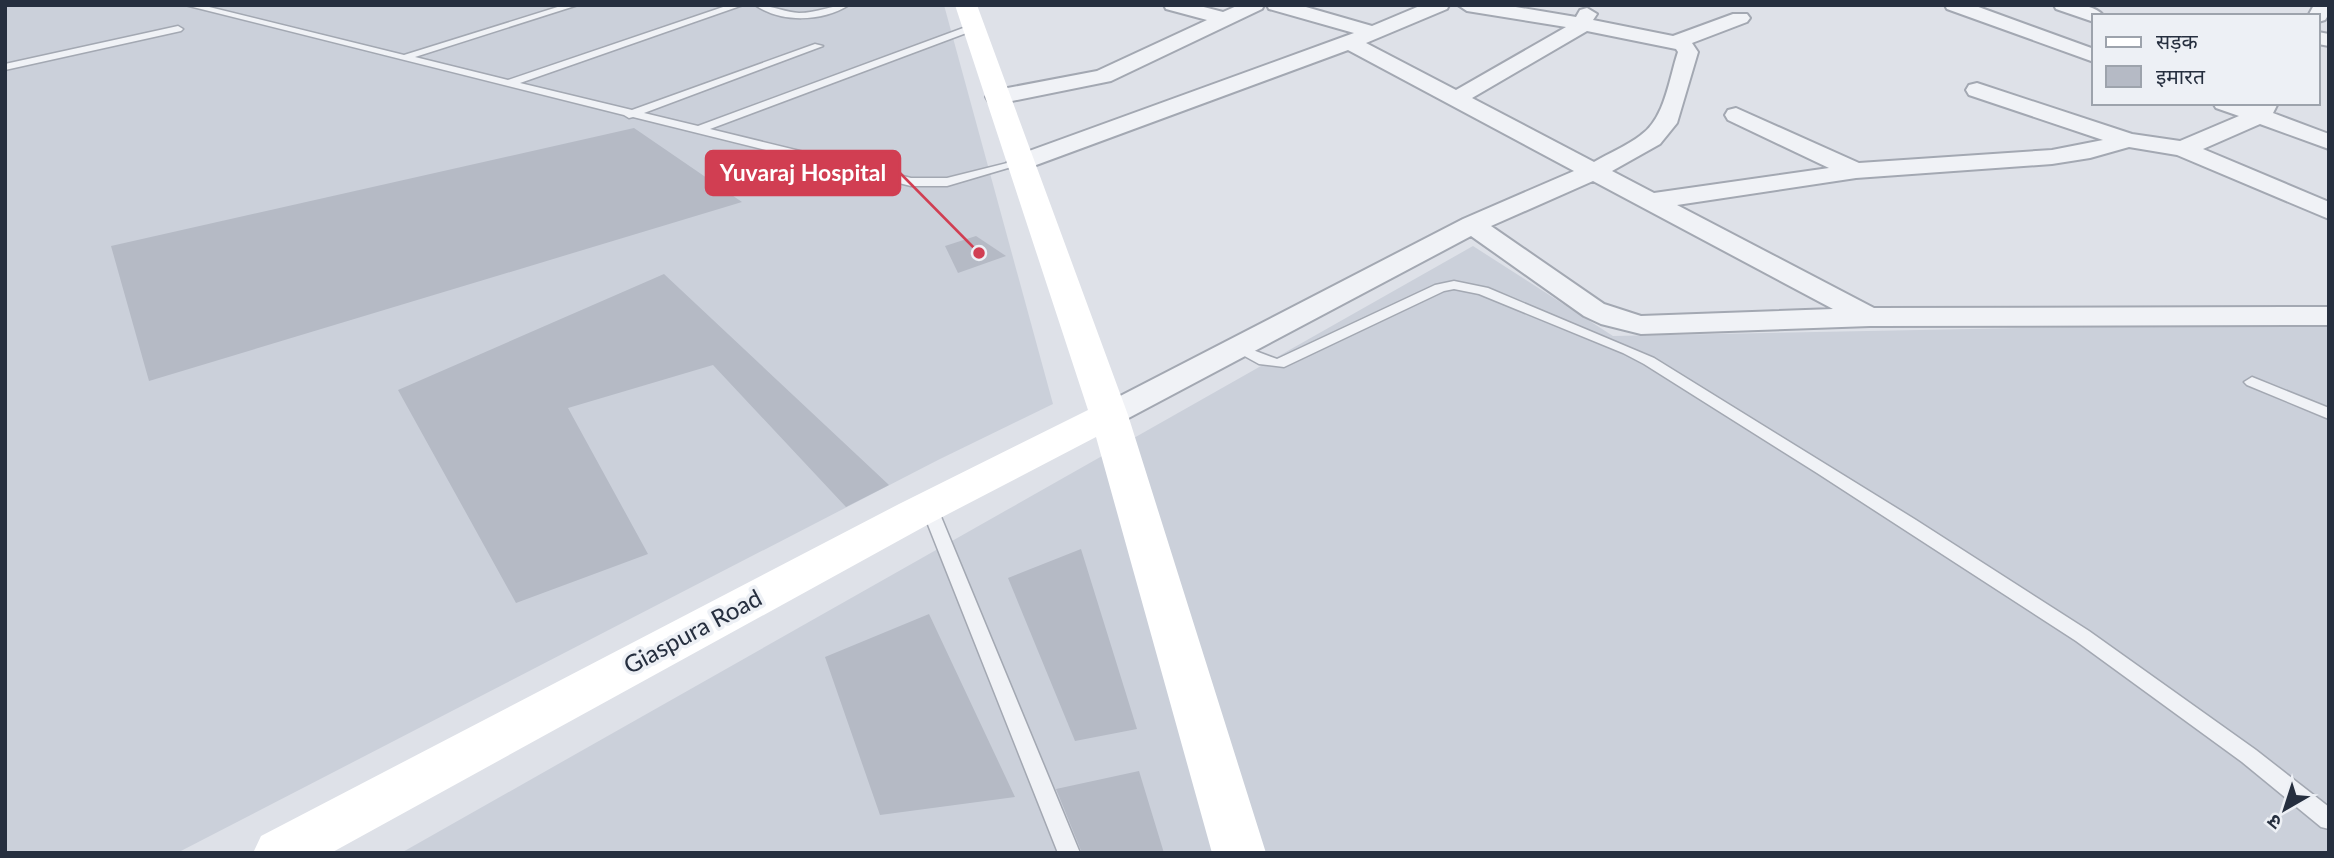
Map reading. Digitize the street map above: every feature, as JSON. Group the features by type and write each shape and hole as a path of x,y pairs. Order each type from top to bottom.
{"street":[{"path":"1173,5 1226,19"},
{"path":"997,97 1103,76 1255,5"},
{"path":"1276,5 1373,32"},
{"path":"1019,163 1349,42 1440,5"},
{"path":"1109,415 1472,225 1595,171 1652,139 1669,117 1688,51 1683,44 1587,15 1467,5"},
{"path":"1954,5 2092,55"},
{"path":"2063,5 2092,15"},
{"path":"1457,98 1587,15"},
{"path":"970,16 1109,415 1239,853"},
{"path":"1676,42 1740,18"},
{"path":"1349,42 1870,317"},
{"path":"1977,90 2128,140 2183,149 2329,211"},
{"path":"2235,105 2264,110 2329,142"},
{"path":"2183,149 2264,110"},
{"path":"1737,115 1856,171"},
{"path":"1654,201 1856,171 2052,156 2090,151 2128,140"},
{"path":"1472,225 1594,310 1641,325 1870,317 2329,316"},
{"name":"Giaspura Road","path":"303,847 929,507 1109,415"}],"lane":[{"path":"190,5 696,131 923,183 947,182 1019,163"},
{"path":"402,58 574,5"},
{"path":"507,84 739,5"},
{"path":"759,5 793,17 811,16 845,5"},
{"path":"696,131 970,16"},
{"path":"5,67 178,29"},
{"path":"629,114 818,46"},
{"path":"1237,348 1264,361 1279,364 1440,288 1454,285 1483,290 1628,350 1931,538 2166,692 2329,820"},
{"path":"2252,382 2329,414"},
{"path":"929,507 1069,853"}],"shaded area":[{"path":"5,5 944,5 1053,404 938,460 177,853 5,853"},
{"path":"1473,246 1613,336 2329,322 2329,853 401,853"}],"building":[{"path":"634,128 742,202 149,381 111,246"},
{"path":"976,236 1006,256 958,273 945,246"},
{"path":"664,274 889,485 846,507 713,365 568,408 648,554 516,603 398,390"},
{"path":"1081,549 1137,729 1075,741 1008,578"},
{"path":"929,614 1015,797 880,815 825,657"},
{"path":"1139,771 1164,853 1082,853 1056,789"}],"place":[{"name":"Yuvaraj Hospital","path":"979,253"}]}
